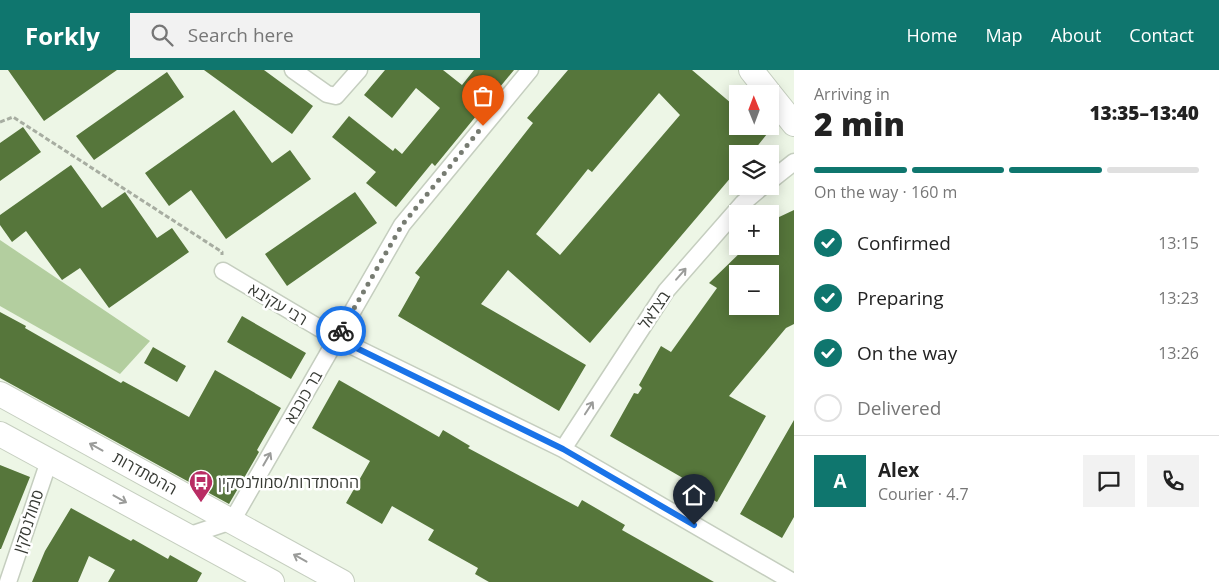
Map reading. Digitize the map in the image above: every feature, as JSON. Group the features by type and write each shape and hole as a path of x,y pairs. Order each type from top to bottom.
{"street":[{"path":"293,70 327,94 336,96 359,70"},
{"name":"בר כוכבא","path":"232,521 402,225 530,70"},
{"path":"751,70 763,85"},
{"path":"779,105 794,124"},
{"path":"779,174 794,162"},
{"name":"בצלאל","path":"563,449 666,291 743,202 752,195"},
{"name":"רבי עקיבא","path":"223,271 336,338 563,449 793,582"},
{"name":"ההסתדרות","path":"0,394 342,582"},
{"path":"0,434 272,582"},
{"name":"סמולנסקין","path":"8,582 49,460"},
{"path":"187,536 232,521"}],"path":[{"path":"0,122 13,117 222,252 223,271"}],"green space":[{"path":"0,240 150,341 120,374 0,306"}],"building":[{"path":"8,70 117,70 44,121"},
{"path":"204,70 264,70 313,106 292,134"},
{"path":"385,70 443,70 462,85 474,70 514,70 435,166 432,163 396,207 366,183 376,172 332,137 349,116 393,151 395,148 402,154 440,108 416,88 392,118 364,95"},
{"path":"568,70 692,70 729,101 729,135 766,135 758,145 729,145 729,180 590,343 508,270 481,304 586,365 559,411 398,316 420,277 415,273 533,123 527,118","holes":["659,93 680,115 560,255 536,234 588,169 592,172"]},
{"path":"167,72 184,97 94,160 76,136"},
{"path":"234,110 272,163 290,150 311,179 226,239 191,190 169,206 145,173"},
{"path":"23,127 41,152 0,181 0,143"},
{"path":"71,165 102,208 125,192 157,238 172,228 189,252 109,308 80,268 62,280 26,231 12,242 0,225 0,215"},
{"path":"355,192 377,223 287,286 265,254"},
{"path":"794,210 794,324 786,328 729,396 766,416 717,502 693,489 695,485 610,436 634,393 638,394 642,388 639,385 661,346 671,352 717,288 709,283 738,255 779,255 779,217"},
{"path":"0,312 121,383 123,381 189,417 215,370 281,408 257,450 259,452 229,504 0,378"},
{"path":"242,316 306,353 291,379 227,342"},
{"path":"153,347 186,366 177,382 144,363"},
{"path":"339,380 439,437 443,430 470,446 468,448 578,507 582,500 625,525 622,530 714,582 489,582 475,574 478,568 428,540 434,530 392,506 382,524 346,503 370,461 312,428"},
{"path":"794,420 794,517 782,538 740,514"},
{"path":"0,465 30,477 1,549 0,549"},
{"path":"71,508 131,541 133,539 168,559 170,555 202,573 197,582 108,582 115,570 89,556 78,582 32,582 45,551"}],"way so far":[{"path":"341,331 402,225 483,126"}],"place":[{"name":"ההסתדרות/סמולנסקין","path":"201,503"}],"route":[{"path":"341,331 336,338 563,449 694,525"}]}
